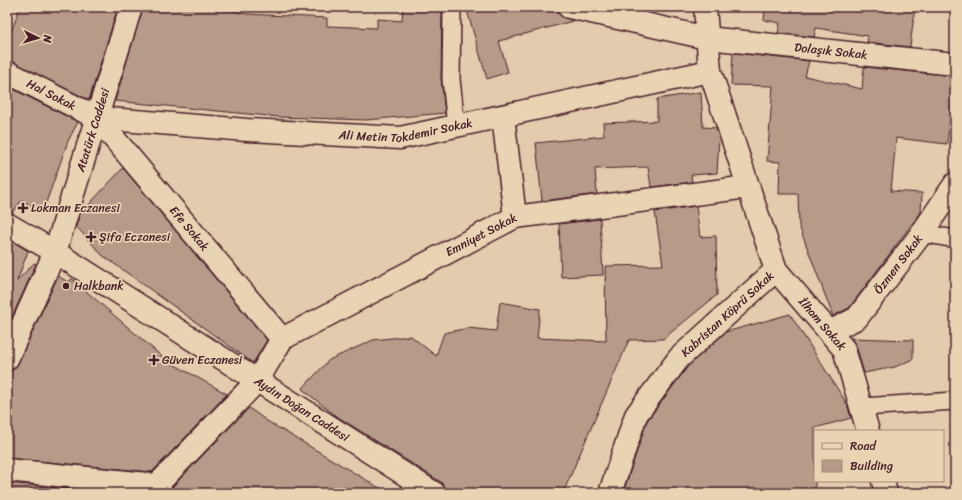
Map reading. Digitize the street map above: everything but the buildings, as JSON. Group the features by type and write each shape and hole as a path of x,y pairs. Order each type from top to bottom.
{"street":[{"name":"Atatürk Caddesi","path":"7,359 55,252 131,7"},
{"name":"Dolaşık Sokak","path":"569,7 707,38 955,64"},
{"name":"Kabristan Köprü Sokak","path":"610,493 636,415 679,358 776,270 710,71 705,7"},
{"name":"Ali Metin Tokdemir Sokak","path":"96,118 247,130 400,138 710,71"},
{"name":"Hal Sokak","path":"7,72 96,118"},
{"path":"503,116 515,217"},
{"name":"Efe Sokak","path":"96,118 282,338"},
{"name":"Özmen Sokak","path":"829,332 856,318 922,233 955,184"},
{"name":"Emniyet Sokak","path":"282,338 515,217 748,187"},
{"name":"Aydın Doğan Caddesi","path":"7,224 55,252 434,493"},
{"name":"İlham Sokak","path":"776,270 844,349 868,430"},
{"path":"7,470 159,489 257,381 282,338"},
{"path":"883,482 886,493"}],"lane":[{"path":"452,7 451,79 456,126"},
{"path":"922,233 955,239"},
{"path":"862,407 955,401"}],"place":[{"name":"Lokman Eczanesi","path":"23,208"},
{"name":"Şifa Eczanesi","path":"91,237"},
{"name":"Halkbank","path":"66,286"},
{"name":"Güven Eczanesi","path":"154,360"}]}
